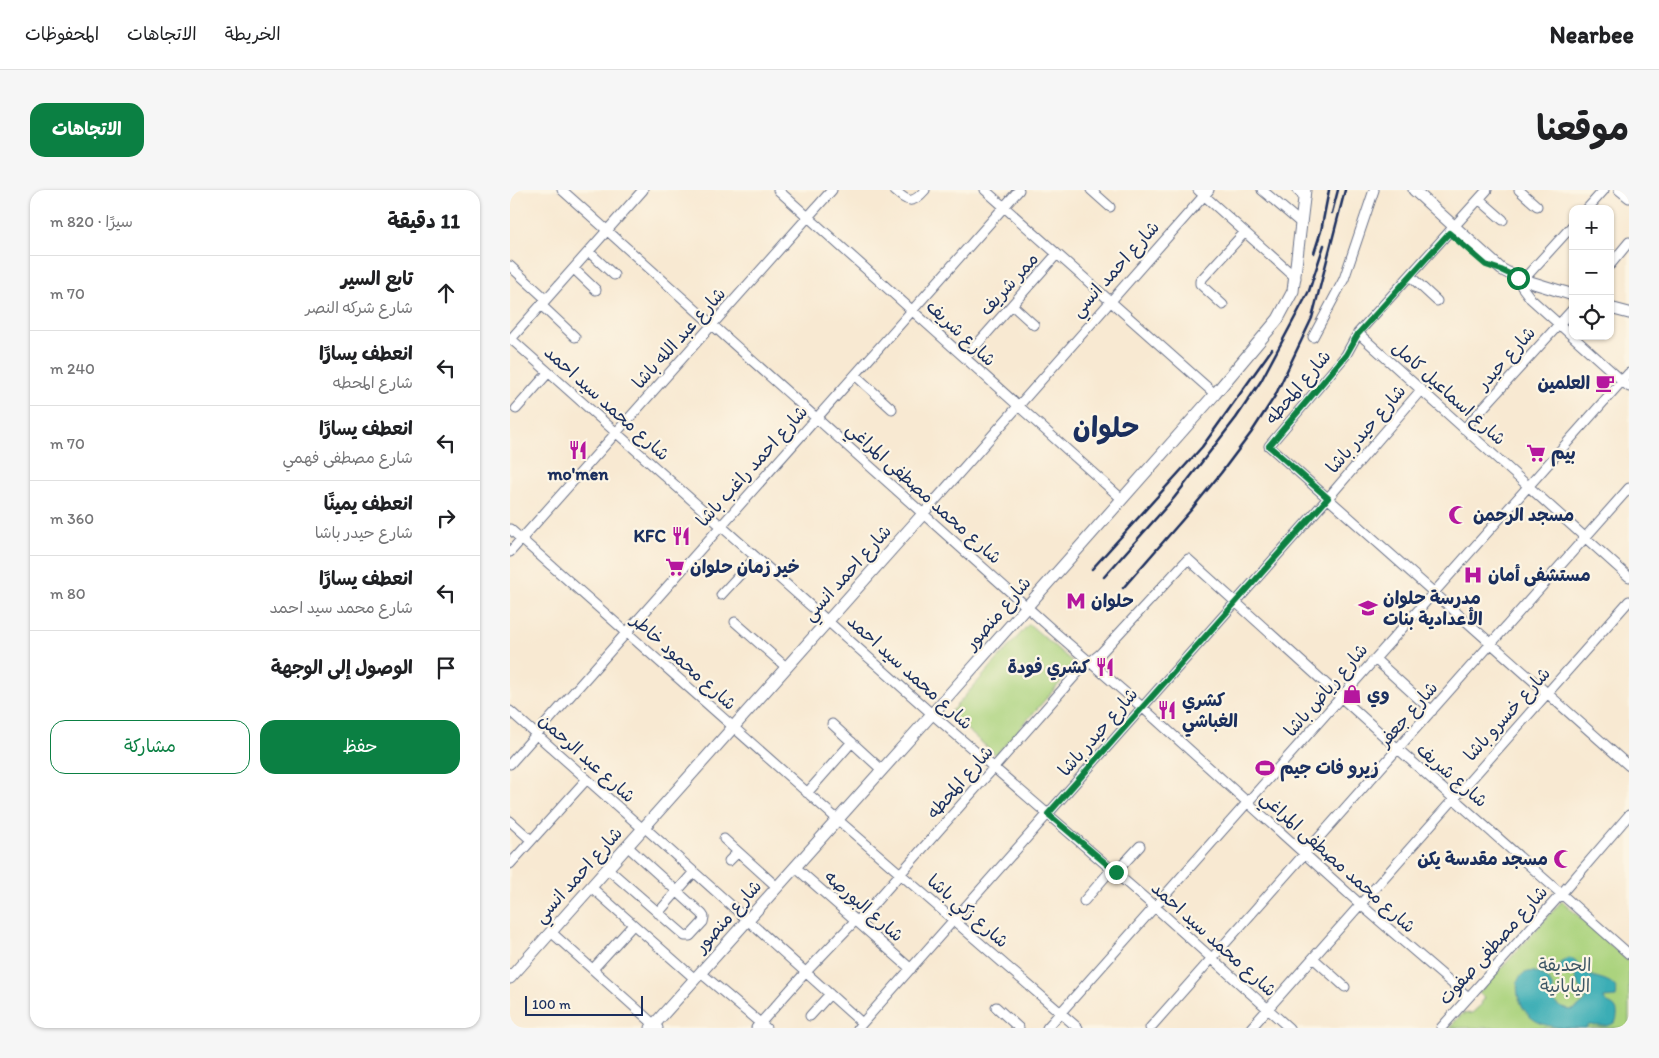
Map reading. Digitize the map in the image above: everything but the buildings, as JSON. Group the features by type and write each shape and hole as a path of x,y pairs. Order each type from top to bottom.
{"street":[{"name":"شارع محمد مصطفى المراغي","path":"562,190 1360,904 1468,997"},
{"path":"510,339 643,190"},
{"name":"شارع شريف","path":"778,190 1122,499"},
{"name":"شارع عبد الله باشا","path":"510,552 832,190"},
{"path":"894,190 903,198 912,201 925,190"},
{"path":"985,190 1215,394"},
{"name":"شارع احمد راغب باشا","path":"510,764 1020,190"},
{"path":"1091,190 1110,207"},
{"path":"1262,190 1302,224"},
{"path":"1313,337 1344,279 1374,190"},
{"path":"1403,190 1452,230"},
{"path":"1414,190 1486,265 1570,295"},
{"name":"شارع المحطه","path":"1328,498 1269,446 1346,355 1358,334 1487,190"},
{"path":"1519,190 1537,206"},
{"path":"1591,205 1604,190"},
{"path":"1619,190 1629,198"},
{"path":"1204,192 1244,232 1296,278"},
{"name":"شارع احمد انسي","path":"510,978 923,514 1111,301 1204,192"},
{"name":"شارع منصور","path":"655,1027 698,976 1215,394 1278,319 1289,300 1296,278 1302,224 1302,192"},
{"path":"1479,199 1503,220"},
{"path":"1521,279 1569,229"},
{"path":"1223,305 1200,284 1200,281 1244,232"},
{"path":"1614,259 1629,242"},
{"path":"589,252 614,275"},
{"name":"ممر شريف","path":"965,358 1057,254"},
{"path":"510,266 575,337"},
{"path":"574,269 596,290"},
{"path":"1410,276 1437,301"},
{"path":"1521,279 1526,293 1626,384"},
{"path":"1012,305 1034,325"},
{"path":"1614,309 1629,313"},
{"name":"شارع حيدر","path":"1464,429 1569,313"},
{"name":"شارع اسماعيل كامل","path":"1358,334 1629,577"},
{"name":"شارع محمد سيد احمد","path":"510,339 932,714 1155,907 1289,1028"},
{"path":"516,409 548,372"},
{"name":"شارع رياض باشا","path":"1047,1028 1529,486 1626,384 1629,373"},
{"path":"855,375 892,409"},
{"name":"شارع حيدر باشا","path":"860,1026 1328,498 1421,390"},
{"name":"شارع جعفر","path":"1150,1028 1629,488"},
{"path":"1328,498 1629,766"},
{"name":"شارع محمود خاطر","path":"510,529 837,819"},
{"path":"721,595 756,557"},
{"name":"شارع شريف","path":"1188,559 1629,954"},
{"name":"شارع المحطه","path":"761,1026 806,972 864,915 1080,670 1100,654 1188,559"},
{"name":"شارع خسرو باشا","path":"1252,1028 1629,601"},
{"path":"735,622 786,667"},
{"path":"1374,659 1432,711"},
{"name":"شارع عبد الرحمن","path":"510,710 806,972 860,1026"},
{"path":"832,724 882,770"},
{"path":"807,793 852,742"},
{"path":"510,864 587,779"},
{"name":"شارع مصطفى صفوت","path":"1441,1028 1629,815"},
{"name":"شارع زكي باشا","path":"837,819 1078,1028"},
{"path":"510,821 531,840"},
{"path":"724,839 777,888"},
{"path":"608,868 686,937 690,936 703,922 703,915 627,846"},
{"path":"1084,901 1140,846"},
{"path":"729,861 738,852"},
{"name":"شارع البورصه","path":"795,867 911,969"},
{"path":"658,913 694,872"},
{"path":"591,887 633,925 761,1026"},
{"path":"593,970 633,925"},
{"path":"551,932 655,1027"},
{"path":"1313,958 1345,987"},
{"path":"810,1016 830,994"},
{"path":"996,1007 1019,1028"}],"green space":[{"path":"1029,624 1076,665 996,755 949,714"},
{"name":"الحديقة اليابانية","path":"1562,901 1629,962 1629,1028 1449,1028 1462,1014 1472,1013 1482,1004 1485,998 1479,993"}],"water":[{"path":"1569,958 1575,960 1587,974 1607,981 1615,987 1617,991 1616,997 1604,998 1605,1001 1617,1010 1616,1021 1611,1025 1590,1025 1585,1028 1542,1024 1534,1020 1522,1006 1517,986 1521,976 1528,972 1535,972 1547,978 1553,990 1553,1000 1561,1007 1573,1010 1586,1000 1586,995 1579,988 1574,973 1560,974 1560,963"}],"railway":[{"path":"1314,253 1321,231 1329,190"},
{"path":"1332,213 1338,190"},
{"path":"1123,588 1221,473 1251,433 1275,396 1312,318 1345,190"},
{"path":"1104,577 1174,498 1236,418 1261,381 1309,291 1324,245"},
{"path":"1092,569 1202,447 1272,349"}],"place":[{"name":"العلمين","path":"1605,383"},
{"name":"mo'men","path":"578,450"},
{"name":"بيم","path":"1536,453"},
{"name":"مسجد الرحمن","path":"1458,515"},
{"name":"KFC","path":"681,536"},
{"name":"خير زمان حلوان","path":"675,567"},
{"name":"مستشفى أمان","path":"1473,575"},
{"name":"حلوان","path":"1076,601"},
{"name":"مدرسة حلوان الأعدادية بنات","path":"1368,608"},
{"name":"كشري فودة","path":"1105,667"},
{"name":"وي","path":"1352,694"},
{"name":"كشري الغباشي","path":"1167,710"},
{"name":"زيرو فات جيم","path":"1265,768"},
{"name":"مسجد مقدسة يكن","path":"1563,859"}],"district":[{"name":"حلوان","path":"1106,427"}],"route":[{"path":"1116,872 1048,814 1328,498 1269,446 1346,355 1358,334 1449,233 1486,265 1518,278"}]}
